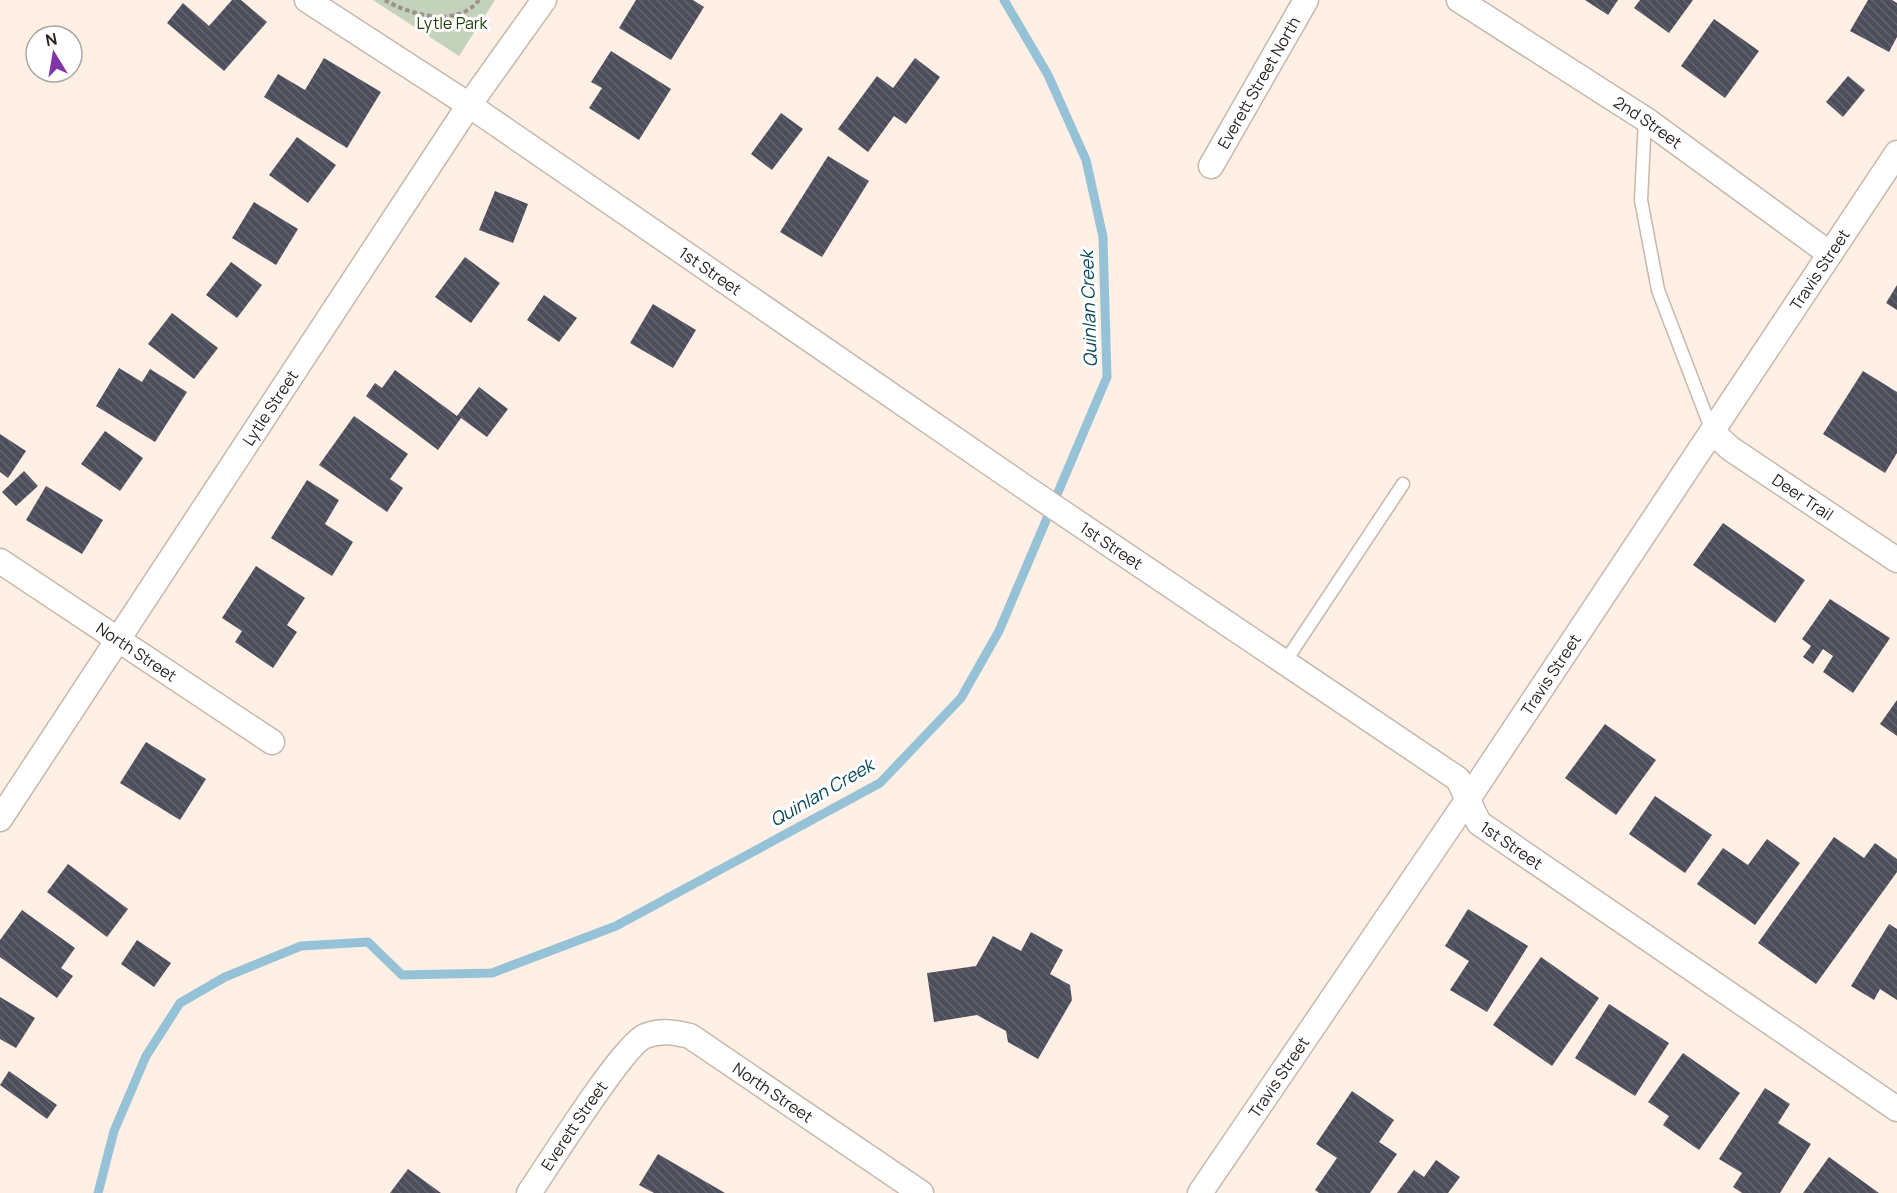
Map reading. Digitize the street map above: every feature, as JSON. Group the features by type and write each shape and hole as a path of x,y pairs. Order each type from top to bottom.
{"street":[{"name":"1st Street","path":"308,0 469,105 1023,486 1458,779 1479,823 1897,1109"},
{"name":"Lytle Street","path":"0,819 469,105 544,0"},
{"name":"Everett Street North","path":"1211,166 1306,0"},
{"name":"2nd Street","path":"1459,0 1645,119 1830,254"},
{"name":"Travis Street","path":"1200,1193 1468,800 1897,153"},
{"name":"Deer Trail","path":"1712,432 1731,449 1897,560"},
{"name":"North Street","path":"0,561 272,742"},
{"name":"North Street","path":"621,1059 643,1037 670,1031 690,1036 921,1193"},
{"name":"Everett Street","path":"529,1193 621,1059"}],"lane":[{"path":"1645,119 1641,200 1658,290 1712,432"},
{"path":"1285,662 1403,484"}],"path":[{"path":"385,0 413,12 439,16 457,15 479,0"}],"green space":[{"name":"Lytle Park","path":"373,0 495,0 459,56"}],"building":[{"path":"232,0 241,0 267,22 224,71 167,23 183,3 209,26"},
{"path":"636,0 693,0 704,7 671,60 619,28"},
{"path":"1585,0 1618,0 1608,15"},
{"path":"1640,0 1693,0 1669,33 1634,8"},
{"path":"1868,0 1892,0 1897,3 1897,37 1889,52 1850,31"},
{"path":"1714,19 1759,51 1725,98 1681,66"},
{"path":"611,51 671,89 639,140 589,108 602,88 591,82"},
{"path":"324,58 381,92 347,148 264,97 278,74 305,90"},
{"path":"915,58 940,77 906,124 894,116 868,152 838,129 877,76 893,88"},
{"path":"1848,76 1865,90 1843,117 1826,102"},
{"path":"781,113 803,129 772,170 751,154"},
{"path":"297,137 336,165 308,203 269,175"},
{"path":"828,156 869,181 822,257 780,232"},
{"path":"495,191 528,204 513,243 479,230"},
{"path":"254,202 298,229 276,265 232,238"},
{"path":"465,257 500,283 471,323 435,297"},
{"path":"231,262 262,285 237,318 206,295"},
{"path":"1897,285 1897,310 1886,303"},
{"path":"544,295 577,318 559,342 527,320"},
{"path":"653,304 696,330 673,368 630,343"},
{"path":"172,313 218,348 194,379 148,344"},
{"path":"119,368 142,382 150,369 187,392 155,442 96,406"},
{"path":"395,370 457,416 479,387 508,409 487,437 461,418 438,450 366,396 375,383 382,388"},
{"path":"1863,371 1897,392 1897,453 1885,473 1823,434"},
{"path":"354,416 408,454 390,479 403,488 387,512 319,465"},
{"path":"105,431 143,458 120,491 81,464"},
{"path":"0,434 26,451 8,478 0,472"},
{"path":"24,471 38,486 16,506 2,492"},
{"path":"307,480 339,500 325,524 353,542 332,576 271,538"},
{"path":"46,486 103,520 82,554 26,520"},
{"path":"1723,523 1805,580 1775,623 1693,565"},
{"path":"256,566 305,598 287,625 297,632 273,668 235,642 242,631 222,618"},
{"path":"1830,599 1890,638 1853,693 1823,672 1833,656 1823,649 1813,664 1803,657 1811,646 1802,639"},
{"path":"1897,700 1897,736 1880,724"},
{"path":"1605,724 1656,760 1616,815 1565,778"},
{"path":"146,742 206,779 180,820 120,783"},
{"path":"1655,796 1712,835 1685,873 1629,834"},
{"path":"1834,837 1864,858 1875,843 1897,859 1897,872 1816,984 1758,943"},
{"path":"1767,839 1800,863 1755,925 1697,884 1723,848 1748,865"},
{"path":"68,864 128,909 107,937 47,892"},
{"path":"1468,909 1528,946 1487,1012 1450,990 1469,961 1445,946"},
{"path":"22,910 75,948 61,968 73,976 57,998 0,957 0,940"},
{"path":"1889,924 1897,929 1897,1000 1880,989 1874,1000 1851,986"},
{"path":"1031,932 1063,950 1050,974 1070,985 1072,1000 1038,1059 1008,1042 1006,1031 977,1015 934,1022 927,973 976,966 993,936 1021,951"},
{"path":"137,940 171,963 154,987 121,964"},
{"path":"1541,957 1599,998 1552,1066 1493,1025"},
{"path":"0,997 35,1018 16,1048 0,1039"},
{"path":"1609,1004 1669,1043 1635,1096 1575,1058"},
{"path":"1683,1053 1740,1093 1699,1150 1663,1125 1669,1116 1648,1102"},
{"path":"9,1071 57,1105 47,1119 0,1085"},
{"path":"1765,1088 1790,1104 1778,1123 1811,1144 1780,1193 1742,1193 1733,1187 1742,1173 1719,1159"},
{"path":"1352,1091 1394,1120 1379,1142 1397,1154 1370,1193 1319,1193 1315,1190 1337,1158 1316,1144"},
{"path":"658,1154 725,1193 654,1193 639,1185"},
{"path":"1829,1157 1879,1193 1803,1193"},
{"path":"1436,1160 1460,1177 1448,1193 1397,1193 1414,1170 1424,1177"},
{"path":"408,1169 441,1193 390,1193"}],"waterway":[{"name":"Quinlan Creek","path":"98,1193 114,1131 146,1056 180,1003 225,977 301,946 368,942 402,975 492,973 616,926 880,783 961,698 999,631 1107,377 1103,237 1086,160 1048,75 1004,0"}]}
